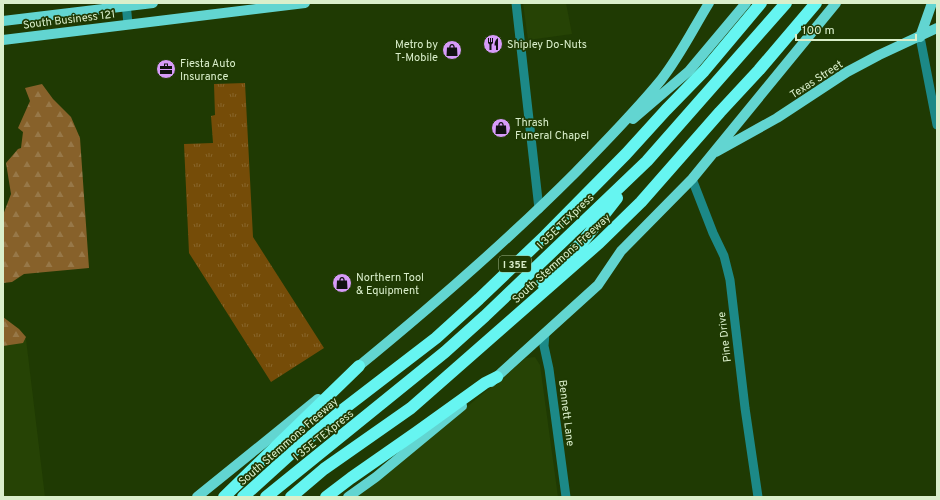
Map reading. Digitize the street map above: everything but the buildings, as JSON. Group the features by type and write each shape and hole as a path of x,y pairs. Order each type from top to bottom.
{"highway":[{"name":"South Stemmons Freeway","path":"243,497 341,411 436,338 479,299 545,236 626,154 704,71 761,3"},
{"name":"I 35E TEXpress","path":"266,497 439,357 485,316 647,161 786,3"},
{"name":"South Stemmons Freeway","path":"291,497 324,470 411,408 599,243 641,202 759,70 816,3"},
{"path":"487,340 585,239 647,161"},
{"path":"224,497 359,366"},
{"path":"326,497 485,383 497,377"}],"main road":[{"path":"94,10 103,3"},
{"name":"South Business 121","path":"3,22 126,5 153,3"},
{"name":"South Business 121","path":"3,40 128,24 249,6 305,3"},
{"name":"South Stemmons Freeway","path":"197,497 359,366 440,298 538,209 604,143 661,80 709,3"},
{"name":"South Stemmons Freeway","path":"604,143 689,71 746,3"},
{"path":"348,497 376,477 497,377 598,285 621,251 692,179 836,3"},
{"path":"920,37 932,3"},
{"name":"Texas Street","path":"711,155 777,118 847,72 879,55 937,28"}],"street":[{"path":"516,3 538,209"},
{"path":"126,5 128,24"},
{"path":"920,37 937,125"},
{"name":"Pine Drive","path":"692,179 713,233 724,256 730,280 745,408 758,497"},
{"name":"Bennett Lane","path":"545,333 544,346 549,369 566,497"}],"shaded area":[{"path":"523,3 566,3 572,34 528,40"},
{"path":"26,339 45,497 3,497 3,342"},
{"path":"535,357 540,365 558,497 357,497 526,358"}],"green space":[{"path":"245,83 253,237 324,348 271,382 189,253 184,144 213,143 211,116 215,115 214,84"},
{"path":"42,84 53,99 71,117 80,138 89,268 24,274 12,282 3,283 3,215 11,194 6,163 18,149 21,148 23,132 18,128 30,101 25,88"},
{"path":"3,317 19,329 26,337 23,343 3,346"}],"place":[{"name":"Shipley Do-Nuts","path":"493,44"},
{"name":"Metro by T-Mobile","path":"452,50"},
{"name":"Fiesta Auto Insurance","path":"166,69"},
{"name":"Thrash Funeral Chapel","path":"501,128"},
{"name":"Northern Tool & Equipment","path":"342,283"}]}
